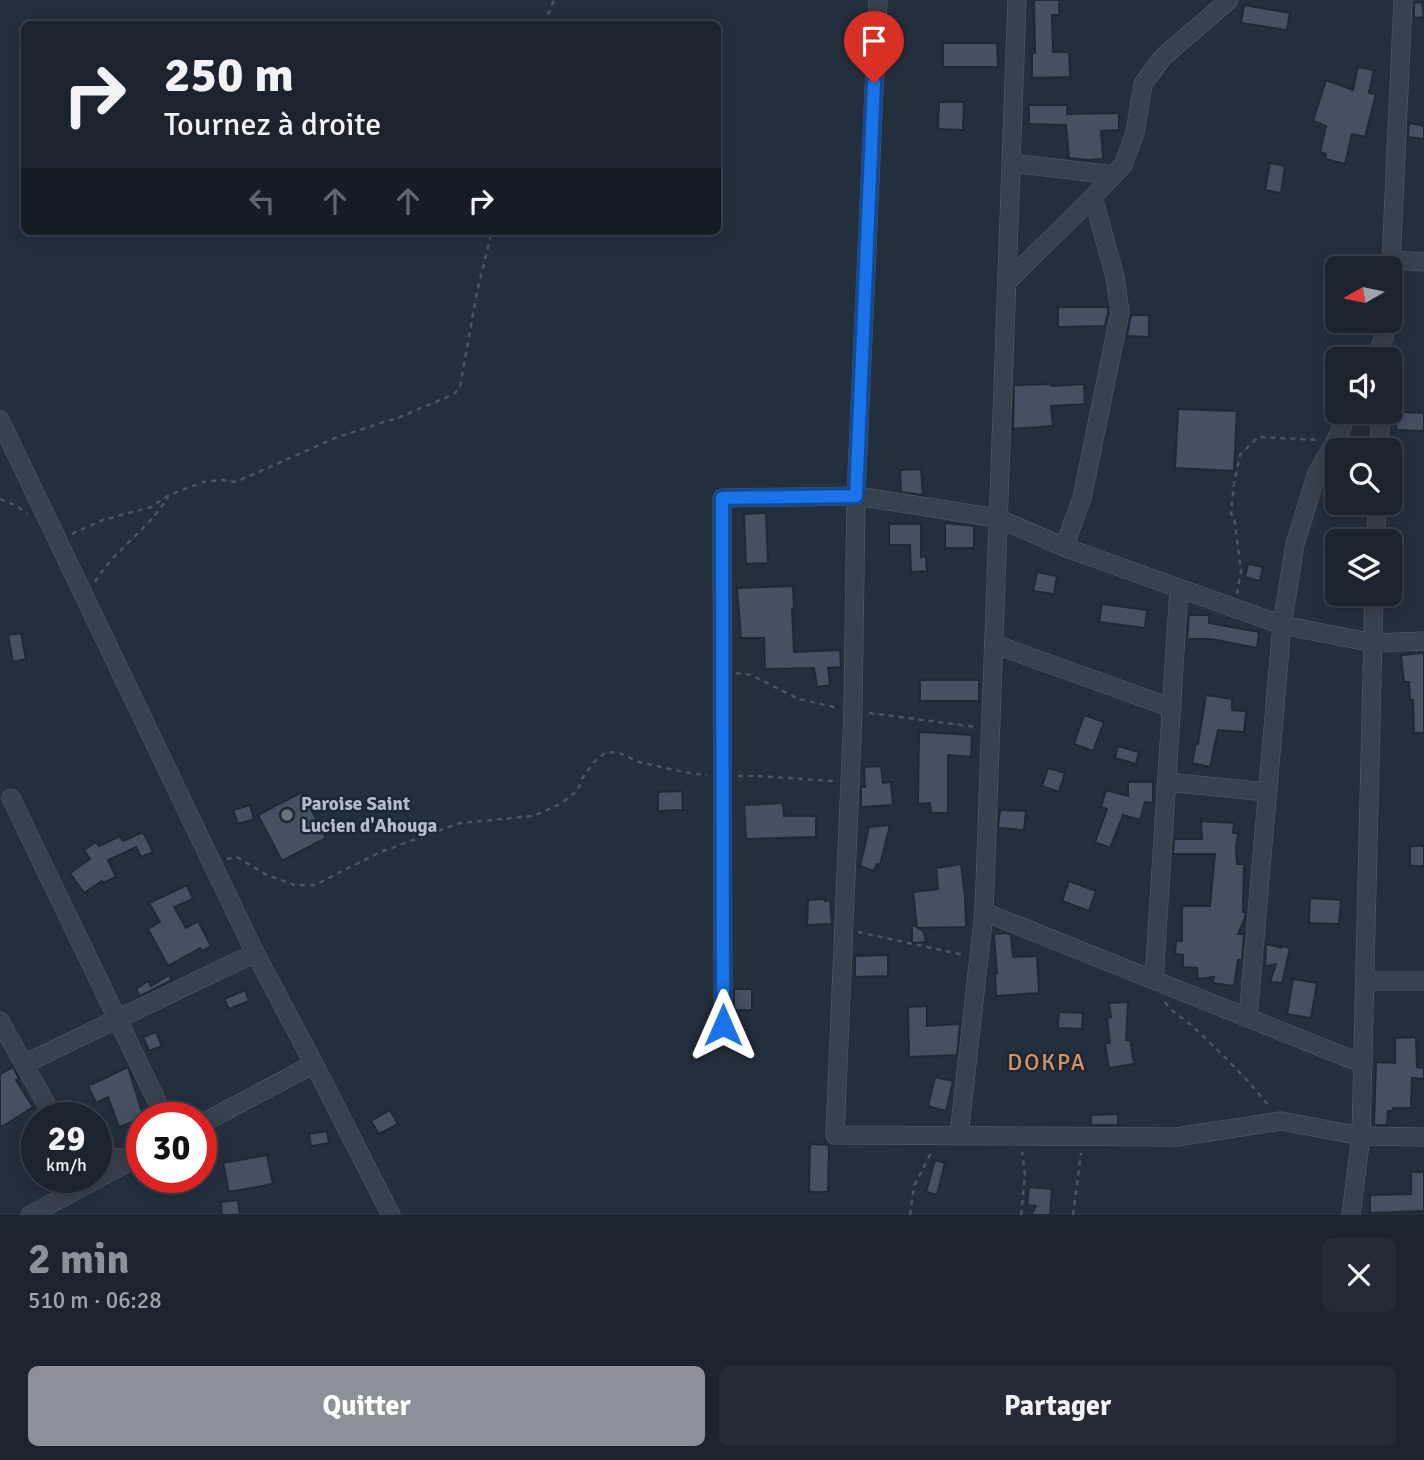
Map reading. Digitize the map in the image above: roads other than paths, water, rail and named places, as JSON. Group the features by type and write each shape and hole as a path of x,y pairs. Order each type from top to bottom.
{"street":[{"path":"878,0 856,496 853,711 835,1135 1176,1136 1281,1122 1361,1136 1424,1137"},
{"path":"959,1135 984,912 1017,0"},
{"path":"1007,282 1123,165 1135,133 1143,84 1163,57 1229,0"},
{"path":"1392,256 1403,0"},
{"path":"1011,163 1114,175"},
{"path":"1064,547 1082,498 1120,312 1115,277 1093,197"},
{"path":"1402,261 1424,262"},
{"path":"0,420 256,953 391,1215"},
{"path":"1248,1018 1282,625 1295,544 1317,472 1343,424"},
{"path":"723,1025 722,498 856,496 997,518 1064,547 1282,625 1373,643 1424,641"},
{"path":"1154,980 1179,588"},
{"path":"1351,1215 1361,1136 1374,606"},
{"path":"994,644 1171,708"},
{"path":"1167,782 1267,792"},
{"path":"11,798 156,1102"},
{"path":"984,912 1363,1064"},
{"path":"24,1064 256,953"},
{"path":"1366,981 1424,981"},
{"path":"0,1021 45,1102"},
{"path":"217,1116 314,1064"},
{"path":"30,1215 66,1193"}],"place":[{"name":"Paroise Saint Lucien d'Ahouga","path":"287,815"}],"district":[{"name":"DOKPA","path":"1047,1062"}]}
